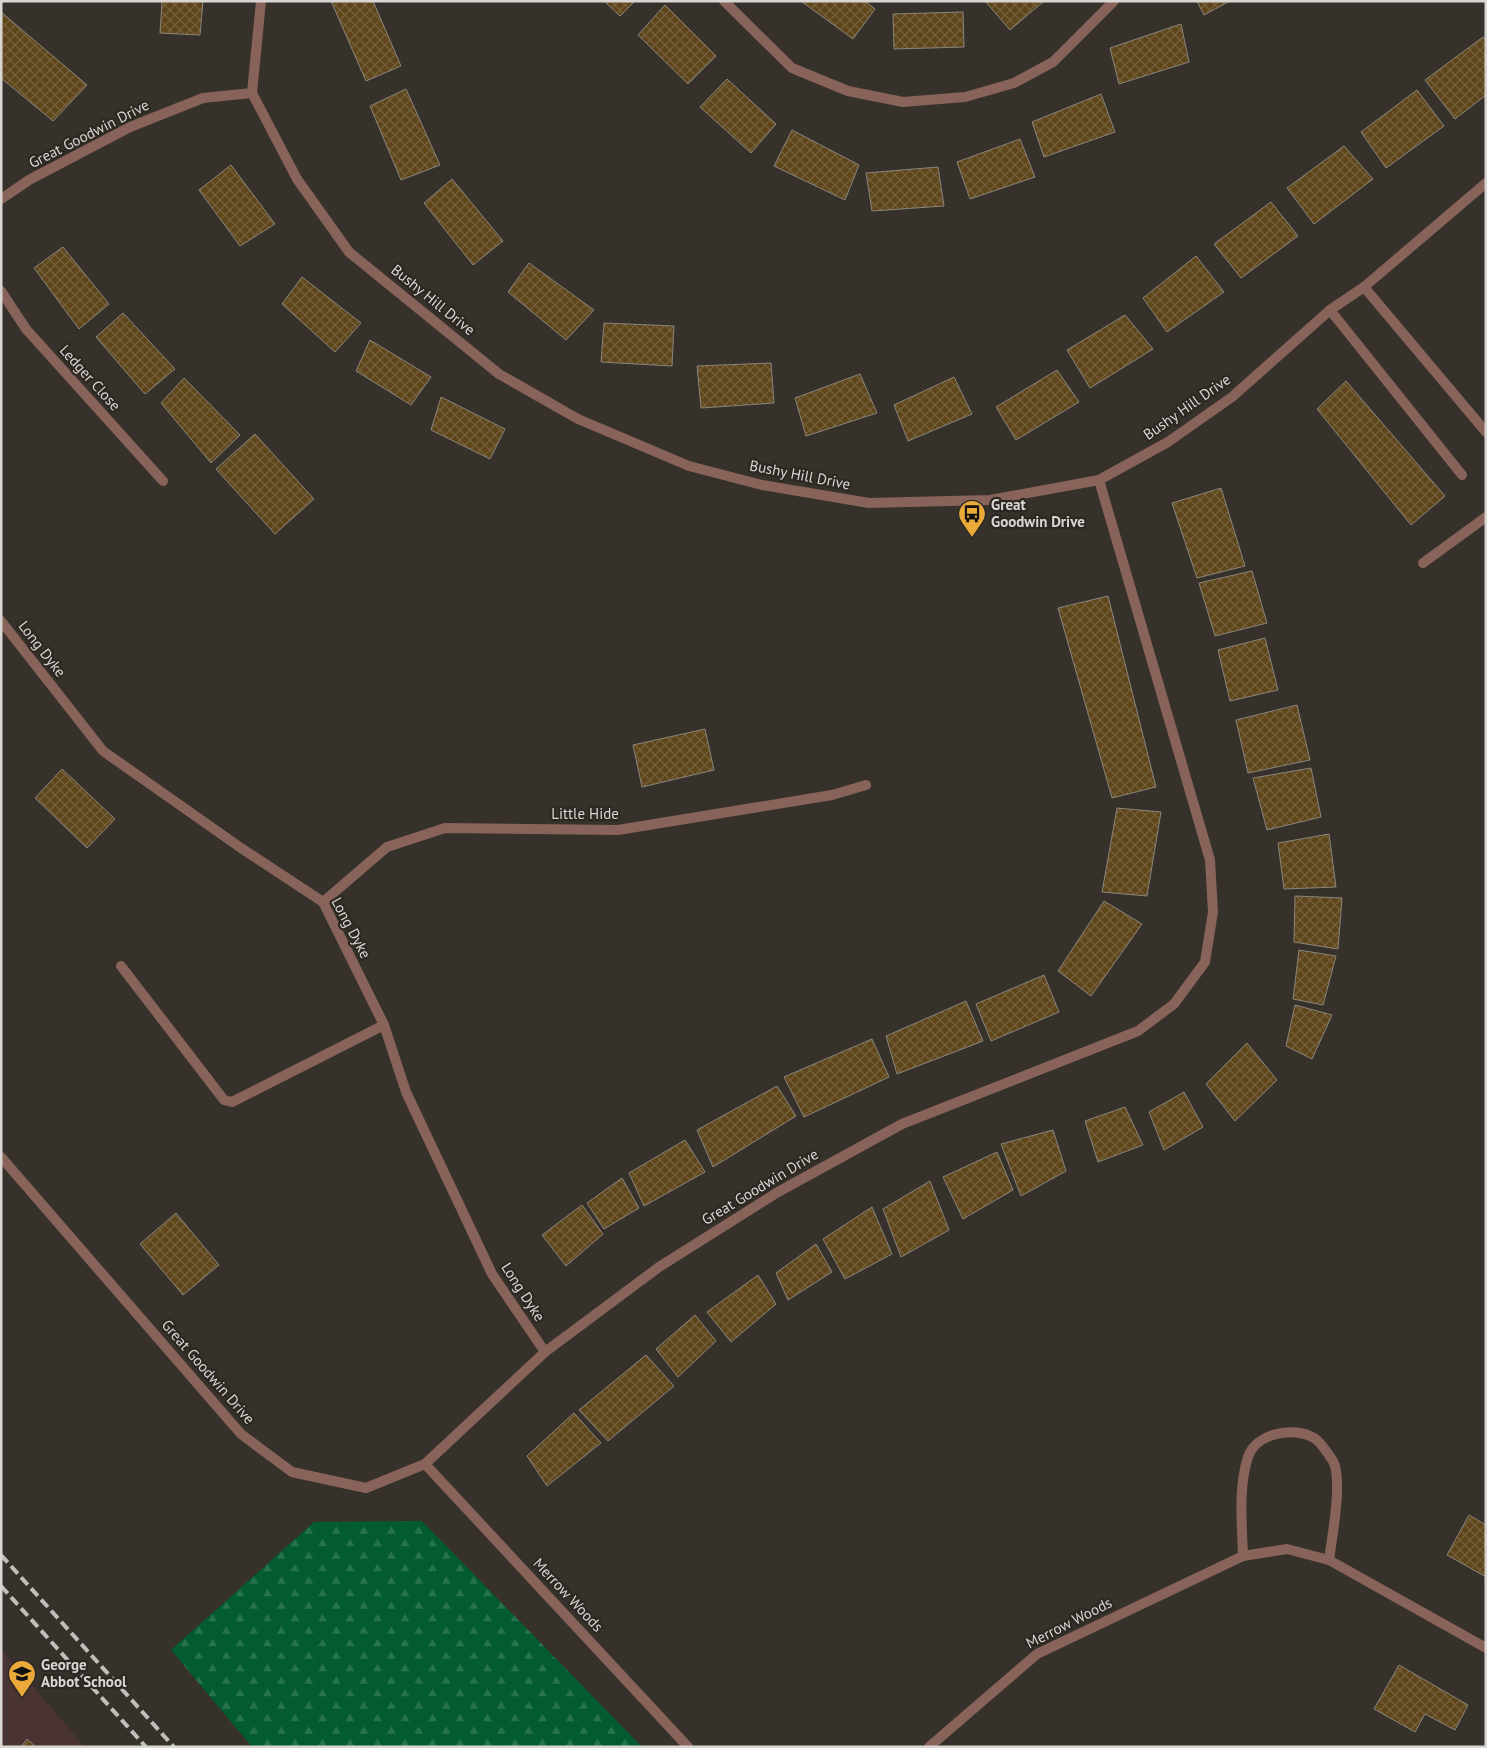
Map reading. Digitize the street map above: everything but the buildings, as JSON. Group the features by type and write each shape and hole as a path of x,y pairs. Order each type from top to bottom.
{"street":[{"path":"252,93 261,1"},
{"path":"724,1 792,68 848,90 903,102 964,97 1014,83 1053,62 1114,1"},
{"name":"Great Goodwin Drive","path":"1,200 29,180 130,127 203,98 252,93"},
{"name":"Bushy Hill Drive","path":"252,93 297,179 349,252 499,374 578,419 689,466 762,485 869,503 990,500 1099,480 1168,442 1232,397 1330,310 1364,287 1484,187"},
{"path":"1364,287 1486,432"},
{"name":"Ledger Close","path":"1,291 26,329 163,481"},
{"path":"1330,310 1462,475"},
{"name":"Great Goodwin Drive","path":"1,1157 242,1434 292,1472 366,1488 425,1464 545,1352 658,1267 778,1192 894,1128 1138,1032 1174,1004 1205,962 1212,912 1210,860 1099,480"},
{"path":"1423,563 1486,517"},
{"name":"Long Dyke","path":"1,621 103,751 241,848 323,902 384,1025 406,1092 492,1274 545,1352"},
{"name":"Little Hide","path":"323,902 387,847 445,828 618,830 832,795 866,785"},
{"path":"121,966 224,1100 232,1102 384,1025"},
{"path":"1243,1556 1242,1498 1248,1456 1262,1440 1279,1432 1297,1432 1315,1438 1334,1462 1337,1502 1329,1560"},
{"name":"Merrow Woods","path":"425,1464 688,1747"},
{"name":"Merrow Woods","path":"929,1747 1037,1654 1243,1556 1287,1549 1329,1560 1486,1648"}],"shaded area":[{"name":"George Abbot School","path":"1,1649 85,1747 1,1747"}],"green space":[{"path":"422,1521 642,1747 252,1747 171,1650 314,1522"}],"railway":[{"path":"1,1555 174,1747"},
{"path":"1,1586 146,1747"}],"place":[{"name":"Great Goodwin Drive","path":"972,538"},
{"name":"George Abbot School","path":"22,1698"}]}
